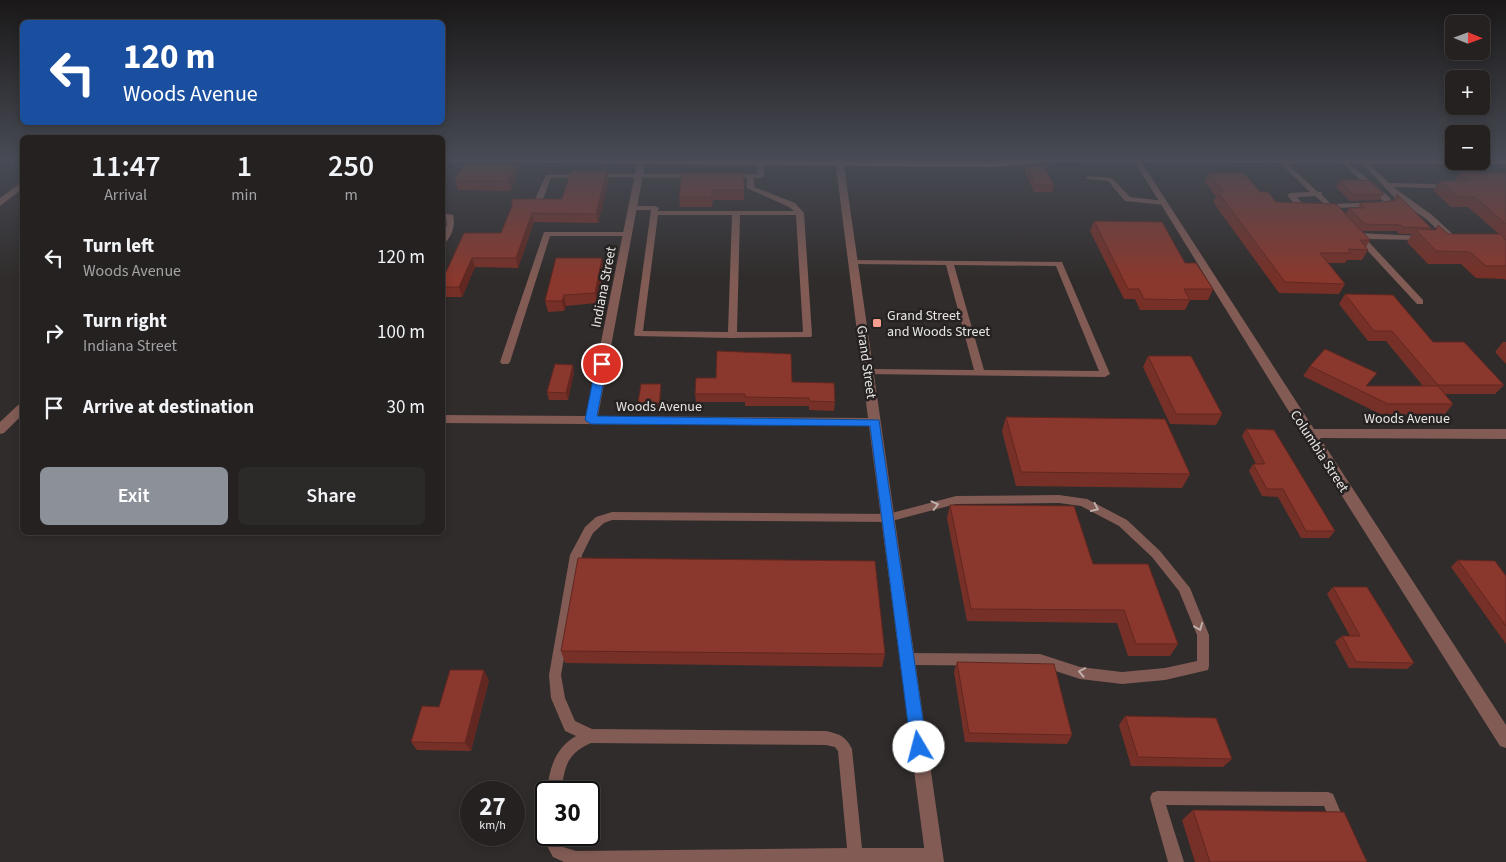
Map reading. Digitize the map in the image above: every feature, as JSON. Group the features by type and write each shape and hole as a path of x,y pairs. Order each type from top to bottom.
{"street":[{"name":"Indiana Street","path":"591,420 634,199"},
{"name":"Grand Street","path":"844,199 934,858"},
{"name":"Columbia Street","path":"1162,199 1308,433 1506,740"},
{"path":"0,430 20,410"},
{"name":"Woods Avenue","path":"445,419 875,422"},
{"name":"Woods Avenue","path":"1308,433 1506,434"}],"lane":[{"path":"537,204 539,199"},
{"path":"632,208 655,208 638,334 808,335 800,213 792,205 778,199"},
{"path":"1130,199 1164,203"},
{"path":"1295,199 1302,208"},
{"path":"1324,199 1343,219"},
{"path":"1331,206 1389,204 1386,199"},
{"path":"1402,199 1429,217 1454,240"},
{"path":"654,213 800,213"},
{"path":"732,334 736,213"},
{"path":"445,216 450,217 451,225 445,237"},
{"path":"505,362 547,234 627,234"},
{"path":"1420,302 1357,234 1425,238"},
{"path":"853,262 1059,264 1105,374 868,372"},
{"path":"949,263 980,373"},
{"path":"592,736 570,726 558,698 555,675 576,555 589,530 600,520 612,516 888,518 956,500 1060,499 1084,502 1123,522 1156,554 1184,588 1203,635 1203,666 1164,674 1130,677 1080,673 1040,660 907,659"},
{"path":"555,781 557,768 564,752 578,741 592,736 826,738 839,741 845,749 855,855"},
{"path":"1176,862 1157,798 1328,799 1344,835"},
{"path":"554,846 558,852 576,859 855,855 934,858"}],"building":[{"path":"512,199 600,199 596,214 532,213 516,258 472,258 459,287 445,287 445,274 464,233 501,233 512,206"},
{"path":"1223,199 1274,199 1276,202 1336,204 1370,240 1360,240 1368,250 1348,249 1351,253 1320,253 1345,284 1285,282"},
{"path":"1402,199 1431,228 1365,224 1349,208 1365,208 1360,203"},
{"path":"1478,199 1506,199 1506,224"},
{"path":"1094,221 1162,222 1185,263 1196,263 1213,289 1184,289 1190,300 1144,299 1139,289 1128,289"},
{"path":"1438,225 1448,234 1500,234 1506,240 1506,266 1486,266 1470,252 1436,251 1415,229 1436,230"},
{"path":"556,258 602,258 595,293 564,295 562,301 545,301"},
{"path":"1345,294 1393,295 1433,342 1464,342 1504,385 1438,385 1392,331 1374,331"},
{"path":"1325,349 1377,373 1366,386 1438,386 1453,404 1388,404 1310,366"},
{"path":"717,351 791,354 792,382 834,383 835,402 810,401 809,398 745,397 745,394 695,394 696,378 716,378"},
{"path":"1148,356 1191,356 1222,414 1176,414"},
{"path":"555,364 573,365 566,393 547,392"},
{"path":"641,384 661,384 659,403 638,403"},
{"path":"1006,417 1165,419 1190,474 1021,472"},
{"path":"1246,429 1274,430 1335,531 1306,531 1283,489 1267,489 1253,464 1265,464"},
{"path":"950,505 1074,506 1093,564 1148,564 1178,644 1136,644 1124,610 971,609"},
{"path":"578,558 875,561 885,654 561,651"},
{"path":"1458,560 1495,561 1506,576 1506,626"},
{"path":"1333,587 1367,587 1414,663 1356,662 1342,636 1360,636"},
{"path":"957,662 1054,664 1072,735 969,733"},
{"path":"450,670 484,670 465,743 411,742 422,706 439,707"},
{"path":"1125,716 1216,718 1232,759 1138,757"},
{"path":"1193,810 1344,812 1367,862 1210,862"}],"place":[{"name":"Grand Street and Woods Street","path":"877,323"}],"route":[{"path":"602,364 591,420 875,422 919,747"}]}
